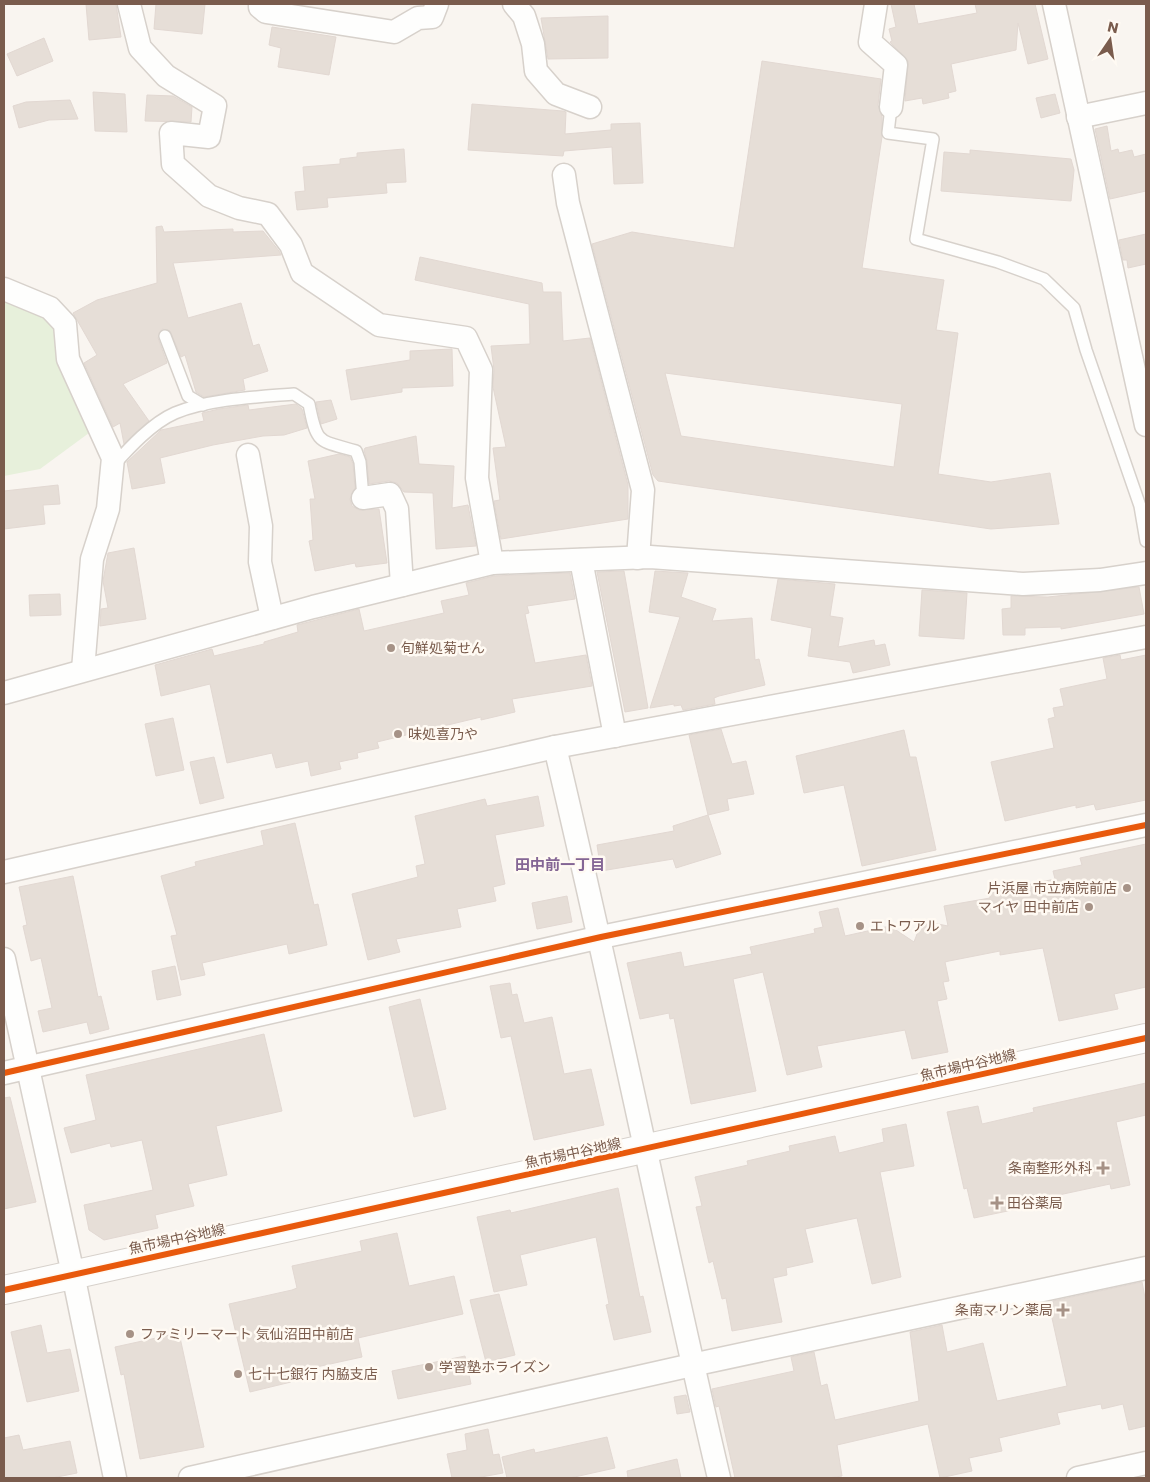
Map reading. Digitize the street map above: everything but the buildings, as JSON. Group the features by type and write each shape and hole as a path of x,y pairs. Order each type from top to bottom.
{"street":[{"path":"128,4 140,48 166,76 215,106 209,137 171,134 173,164 209,196 239,208 268,214 291,246 302,273 378,326 466,338 481,370 477,478 492,563"},
{"path":"260,4 260,7 266,12 394,32 418,18 432,17 437,4"},
{"path":"514,4 524,16 533,44 536,71 556,94 590,107"},
{"path":"876,4 870,42 896,65 891,107"},
{"path":"1054,4 1146,425"},
{"path":"1078,117 1146,103"},
{"path":"564,175 568,203 643,490 638,558"},
{"path":"4,289 50,308 65,324 68,359 113,458 108,509 92,558 83,670"},
{"path":"248,455 261,526 260,562 272,618"},
{"path":"363,498 390,494 397,508 402,585"},
{"path":"4,693 272,618 492,563 638,558 1023,584 1100,580 1146,573"},
{"path":"581,560 614,736"},
{"path":"4,872 555,747 1146,637"},
{"path":"555,747 601,937 645,1150 719,1478"},
{"path":"4,1073 601,937 1146,825"},
{"path":"4,959 26,1068 73,1274 115,1478"},
{"name":"魚市場中谷地線","path":"4,1290 1146,1038"},
{"path":"190,1478 692,1365 1146,1268"},
{"path":"1078,1478 1146,1463"}],"lane":[{"path":"891,107 888,133 933,139 916,240 998,262 1044,279 1074,308 1086,350 1140,506 1146,541"},
{"path":"165,336 188,396 203,405"},
{"path":"112,467 134,442 174,414 203,405 294,394 309,404 314,432 323,442 356,451 360,462 363,498"}],"green space":[{"path":"4,282 53,325 93,430 40,469 4,476"}],"cycle path":[{"path":"4,1073 601,937 1146,825"},
{"path":"4,1290 1146,1038"}],"place":[{"name":"旬鮮処菊せん","path":"391,648"},
{"name":"味処喜乃や","path":"398,734"},
{"name":"片浜屋 市立病院前店","path":"1127,888"},
{"name":"マイヤ 田中前店","path":"1089,907"},
{"name":"エトワアル","path":"860,926"},
{"name":"条南整形外科","path":"1103,1168"},
{"name":"田谷薬局","path":"997,1203"},
{"name":"条南マリン薬局","path":"1063,1310"},
{"name":"ファミリーマート 気仙沼田中前店","path":"130,1334"},
{"name":"学習塾ホライズン","path":"429,1367"},
{"name":"七十七銀行 内脇支店","path":"238,1374"}],"district":[{"name":"田中前一丁目","path":"560,865"}]}
